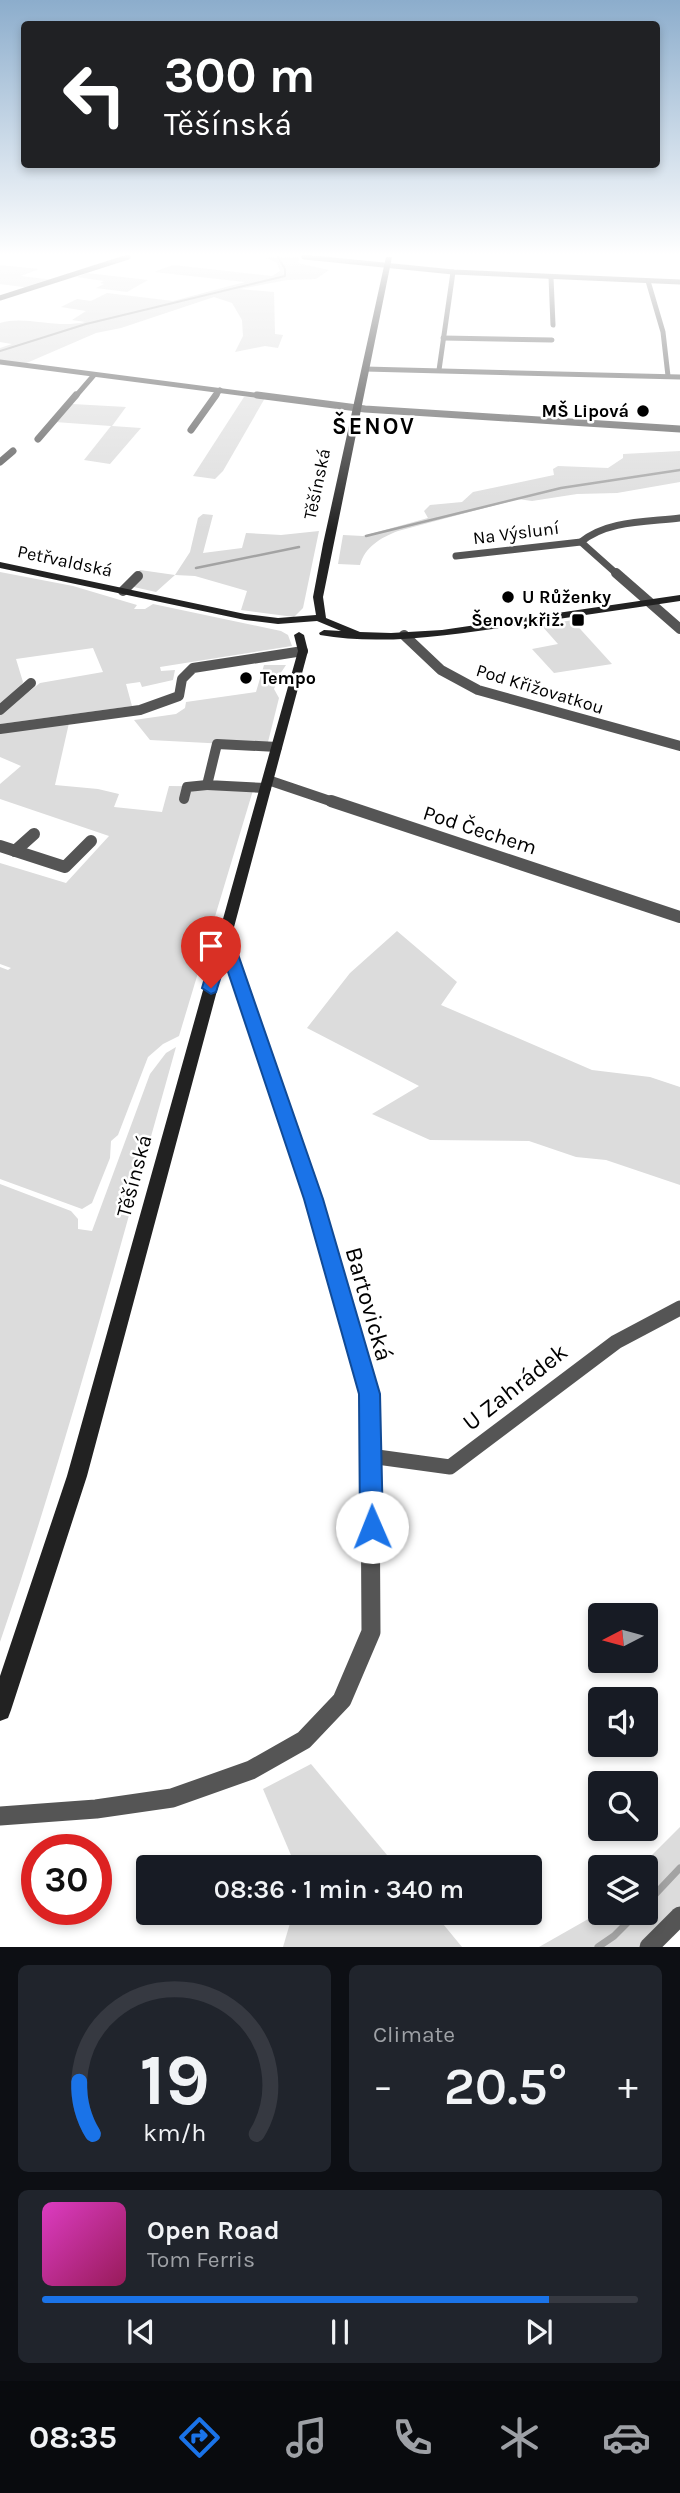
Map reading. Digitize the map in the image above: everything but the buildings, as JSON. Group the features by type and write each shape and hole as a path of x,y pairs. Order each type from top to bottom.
{"main road":[{"name":"Těšínská","path":"0,1710 77,1476 303,651 322,628 318,597 370,348"},
{"name":"Petřvaldská","path":"0,565 298,626"},
{"path":"647,600 680,592"},
{"name":"Těšínská","path":"303,651 298,626 318,597"},
{"path":"298,626 360,635 404,635 647,600 680,598"},
{"path":"298,626 322,628"}],"street":[{"path":"439,370 442,348"},
{"path":"665,348 668,376"},
{"path":"0,362 356,408 680,429"},
{"path":"365,369 680,376"},
{"path":"38,439 94,375"},
{"path":"191,430 220,390"},
{"path":"0,462 13,451"},
{"path":"581,542 588,534 606,528 680,518"},
{"name":"Na Výsluní","path":"456,556 581,542 680,629"},
{"name":"Petřvaldská","path":"123,591 138,576"},
{"name":"Pod Křižovatkou","path":"404,635 441,670 478,690 680,746"},
{"path":"0,729 154,707 179,696 180,682 193,668 303,651"},
{"path":"0,710 31,684"},
{"path":"184,799 187,787 207,785 217,744 277,747"},
{"name":"Pod Čechem","path":"207,785 267,784 680,917"},
{"path":"15,851 34,834"},
{"path":"0,846 65,867 91,841"},
{"name":"Bartovická","path":"0,1816 96,1809 172,1798 250,1770 304,1740 342,1700 372,1632 369,1394 313,1199 224,937"},
{"name":"U Zahrádek","path":"370,1456 450,1466 616,1342 680,1308"},
{"path":"649,1947 680,1916"}],"shaded area":[{"path":"0,348 62,348 22,365 0,362"},
{"path":"237,348 256,348 235,352"},
{"path":"244,397 265,398 223,471 215,479 193,476"},
{"path":"72,404 126,407 112,426 141,428 110,464 84,460 111,426 55,422"},
{"path":"680,451 680,482 617,493 577,494 532,501 518,499 398,531 374,544 360,565 338,564 343,535 363,536 428,518 424,511 430,505 462,502 473,492 554,475 553,469 558,466 608,468 623,458 623,454"},
{"path":"203,514 213,515 203,553 242,548 246,533 281,535 319,531 303,608 294,617 241,610 247,591 195,576 175,575 190,552 198,518"},
{"path":"140,570 175,575 156,592 125,585"},
{"path":"0,572 73,586 137,605 134,609 145,609 153,604 281,631 288,635 292,646 160,667 161,671 175,670 173,680 142,687 140,682 126,684 132,706 0,724 0,714 40,683 103,672 93,648 16,659 23,682 17,692 0,706"},
{"path":"572,620 612,664 554,673 532,649 558,644 542,626"},
{"path":"264,665 286,665 274,689 279,698 267,746 150,740 134,720 176,714 185,708 186,702 256,692"},
{"path":"69,723 55,785 119,794 114,807 162,812 169,786 254,787 179,1036 163,1044 148,1057 118,1135 111,1141 110,1158 92,1203 82,1209 0,1179 0,967 8,970 11,968 0,964 0,863 66,883 109,836 0,799 0,784 21,766 0,757 0,732"},
{"path":"397,931 457,982 441,1005 592,1070 650,1077 680,1087 680,1185 606,1160 576,1157 529,1141 430,1140 372,1114 419,1086 307,1028 350,973"},
{"path":"176,1047 70,1421 0,1642 0,1184 71,1211 78,1219 78,1229 92,1231 150,1074 166,1053"},
{"path":"311,1764 387,1855 291,1855 263,1789"},
{"path":"680,1827 680,1910 644,1947 539,1947 588,1919 588,1925 658,1925 658,1855 652,1855"},
{"path":"289,1925 444,1925 462,1947 283,1947"}],"waterway":[{"path":"0,351 10,348"},
{"path":"366,536 561,488 680,470"},
{"path":"196,568 299,547"},
{"path":"658,1891 680,1868"},
{"path":"598,1947 625,1925"}],"place":[{"name":"MŠ Lipová","path":"643,411"},
{"name":"U Růženky","path":"508,597"},
{"name":"Šenov,křiž.","path":"578,620"},
{"name":"Tempo","path":"246,678"}],"district":[{"name":"ŠENOV","path":"374,426"}],"route":[{"path":"211,988 224,937 313,1199 369,1394 372,1527"}]}
